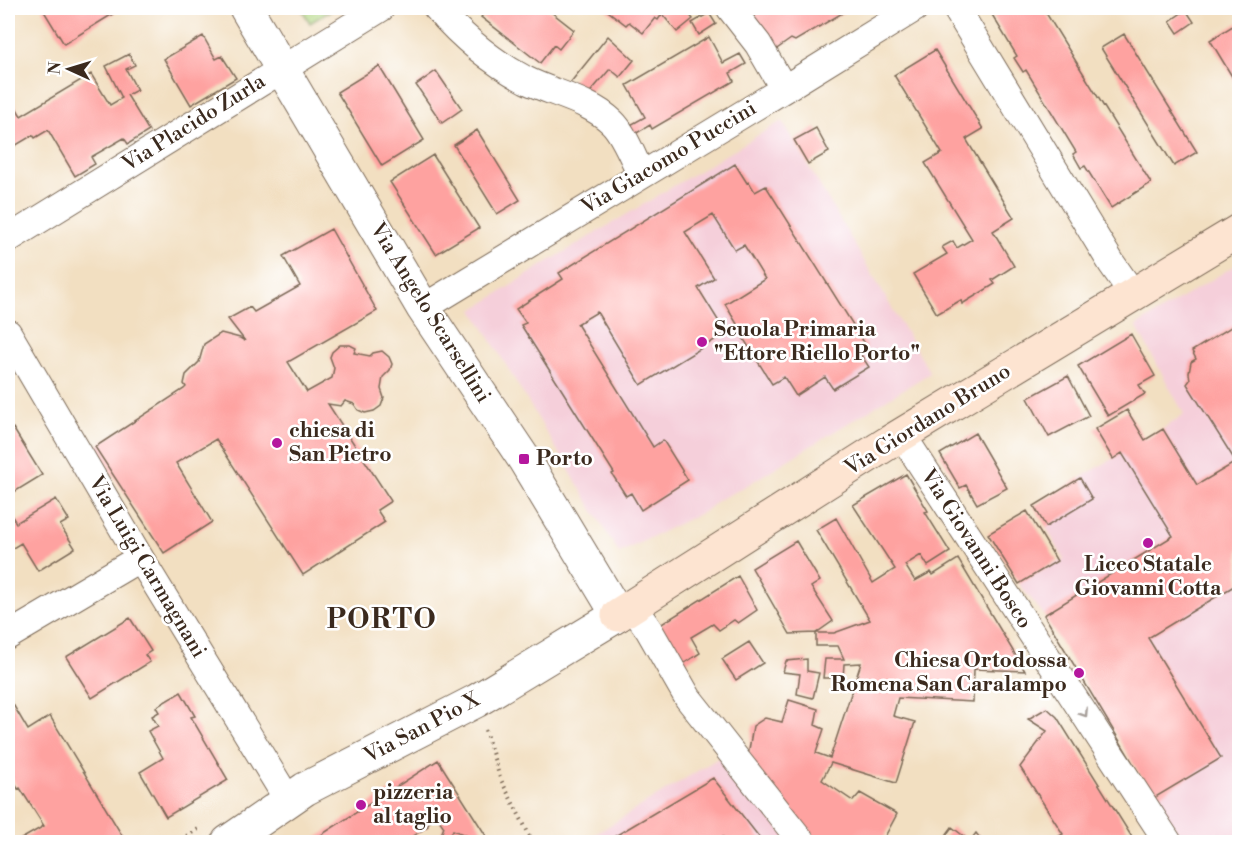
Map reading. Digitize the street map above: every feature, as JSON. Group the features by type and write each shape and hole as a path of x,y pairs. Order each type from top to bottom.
{"main road":[{"name":"Via Giordano Bruno","path":"626,611 902,435 1239,230"}],"street":[{"name":"Via Angelo Scarsellini","path":"246,8 423,308 626,611"},
{"name":"Via Placido Zurla","path":"8,239 381,8"},
{"path":"437,8 453,26 487,55 525,79 601,112 615,124 641,174"},
{"path":"730,8 758,44 784,89"},
{"name":"Via Giacomo Puccini","path":"423,308 915,8"},
{"path":"956,8 1112,264 1133,294"},
{"name":"Via Luigi Carmagnani","path":"8,333 140,558 288,800"},
{"name":"Via Giovanni Bosco","path":"902,435 1168,843"},
{"path":"8,636 140,558"},
{"path":"626,611 649,630 688,698 802,843"},
{"name":"Via San Pio X","path":"228,843 305,789 476,701 626,611"}],"path":[{"path":"476,701 500,778 533,843"}],"shaded area":[{"name":"Scuola Primaria \"Ettore Riello Porto\"","path":"782,121 930,373 739,490 718,500 705,511 619,553 473,310 546,263"},
{"name":"Liceo Statale Giovanni Cotta","path":"1239,263 1239,842 1185,842 1154,797 1044,615 1019,584 1064,559 1046,527 1092,499 1080,478 1184,414 1136,326"},
{"path":"720,757 791,842 583,842"}],"green space":[{"path":"301,8 335,8 310,23"}],"building":[{"path":"42,8 113,8 116,12 64,44"},
{"path":"488,8 546,8 574,30 559,49 554,45 540,63 481,17"},
{"path":"604,8 668,8 658,20 655,18 643,33 629,22 626,25"},
{"path":"671,8 684,8 693,19 677,32 662,14"},
{"path":"765,8 851,8 795,41 791,39 771,53 748,19"},
{"path":"1000,8 1043,8 1151,183 1111,208 1085,166 1081,168 1073,154 1076,152 1026,70 1023,72 1014,58 1017,56 991,13"},
{"path":"1186,10 1194,22 1178,33 1170,21"},
{"path":"709,13 716,24 699,35 692,23"},
{"path":"1239,22 1239,88 1210,40"},
{"path":"1124,34 1197,152 1174,166 1101,48"},
{"path":"203,36 216,59 222,56 236,78 191,105 164,59"},
{"path":"608,36 634,60 620,77 610,69 586,97 566,88"},
{"path":"709,37 723,63 740,54 746,64 730,73 734,81 652,129 650,125 630,137 625,128 645,117 627,85"},
{"path":"935,50 983,129 966,139 1014,218 993,231 1014,266 992,280 995,284 962,304 961,300 937,314 913,274 947,254 942,247 953,241 957,248 972,239 925,163 942,153 894,75"},
{"path":"129,54 135,65 126,69 137,90 127,95 149,131 128,144 124,138 91,157 95,164 75,176 48,130 35,138 33,135 8,150 8,99 10,97 21,116 91,74 110,105 122,98 106,66"},
{"path":"379,66 424,140 382,166 337,92"},
{"path":"436,71 462,109 442,123 416,85"},
{"path":"816,128 829,152 808,164 794,140"},
{"path":"477,130 520,200 497,214 454,145"},
{"path":"433,155 479,228 436,254 390,182"},
{"path":"735,164 755,192 766,186 867,347 859,352 869,367 833,389 825,377 796,396 784,377 772,384 735,325 737,324 725,304 765,279 744,245 735,250 713,215 685,232 714,278 698,288 726,333 641,385 597,312 577,324 653,447 663,440 688,480 641,510 631,493 626,496 612,474 614,473 521,325 526,323 516,309 563,279 559,273"},
{"path":"331,229 377,311 288,362 307,392 332,378 334,368 330,357 340,345 350,345 356,348 354,353 370,356 382,351 389,357 392,364 383,377 381,389 384,398 381,406 365,413 358,410 354,404 345,401 341,406 328,404 391,501 377,510 385,522 303,575 216,439 176,463 212,522 164,553 95,447 184,389 186,375 199,362 204,344 221,333 245,341 228,319 250,307 254,312 300,286 283,256"},
{"path":"1239,322 1239,583 1148,638 1221,758 1154,798 1044,615 1173,536 1122,453 1113,459 1095,429 1127,410 1145,440 1163,429 1197,485 1236,462 1187,384 1190,380 1191,362 1196,359 1192,351"},
{"path":"1131,334 1155,376 1139,385 1145,394 1108,416 1078,366"},
{"path":"1068,376 1089,416 1049,437 1028,398"},
{"path":"13,428 42,475 11,494 8,489 8,432"},
{"path":"975,433 1007,488 977,504 966,485 960,488 940,454"},
{"path":"906,474 928,511 925,512 950,552 928,566 921,555 905,565 915,581 931,572 933,575 958,559 1025,671 974,669 973,702 898,698 893,716 915,722 896,783 831,763 822,780 853,801 860,793 897,814 882,842 808,842 748,756 753,726 765,718 782,722 789,700 818,709 815,725 824,729 816,753 830,758 861,663 844,664 843,678 823,678 825,659 844,659 838,646 816,646 816,633 834,633 870,620 816,530 836,518 873,583 895,569 853,505"},
{"path":"1080,478 1092,499 1046,527 1034,506"},
{"path":"56,499 69,520 60,525 75,548 38,571 21,543 8,551 8,510 16,523"},
{"path":"1027,511 1057,561 1019,584 988,534"},
{"path":"796,541 820,581 811,587 833,621 816,633 790,634 752,568"},
{"path":"738,576 757,610 738,623 734,620 719,630 713,624 691,637 700,653 677,668 660,625"},
{"path":"130,618 151,651 145,655 150,662 92,698 66,657"},
{"path":"749,642 763,663 736,680 722,659"},
{"path":"807,659 807,671 819,673 813,698 797,694 800,674 783,672 786,661"},
{"path":"181,692 195,716 191,717 228,780 166,817 140,772 163,758 148,731 158,726 152,716 159,712 156,707"},
{"path":"8,696 28,730 50,716 126,842 16,842 44,826 8,772"},
{"path":"1047,708 1057,717 1135,842 1049,842 1063,834 1020,767 1047,731 1028,719"},
{"path":"438,760 490,842 482,842 453,830 447,842 438,842 444,827 437,817 405,842 310,842"},
{"path":"713,778 763,842 727,842 723,837 715,842 605,842"},
{"path":"952,827 970,841 976,833 983,842 941,842"}],"place":[{"name":"Scuola Primaria \"Ettore Riello Porto\"","path":"702,342"},
{"name":"chiesa di San Pietro","path":"277,443"},
{"name":"Porto","path":"524,459"},
{"name":"Liceo Statale Giovanni Cotta","path":"1148,543"},
{"name":"Chiesa Ortodossa Romena San Caralampo","path":"1079,673"},
{"name":"pizzeria al taglio","path":"361,805"}],"district":[{"name":"PORTO","path":"382,620"}]}
